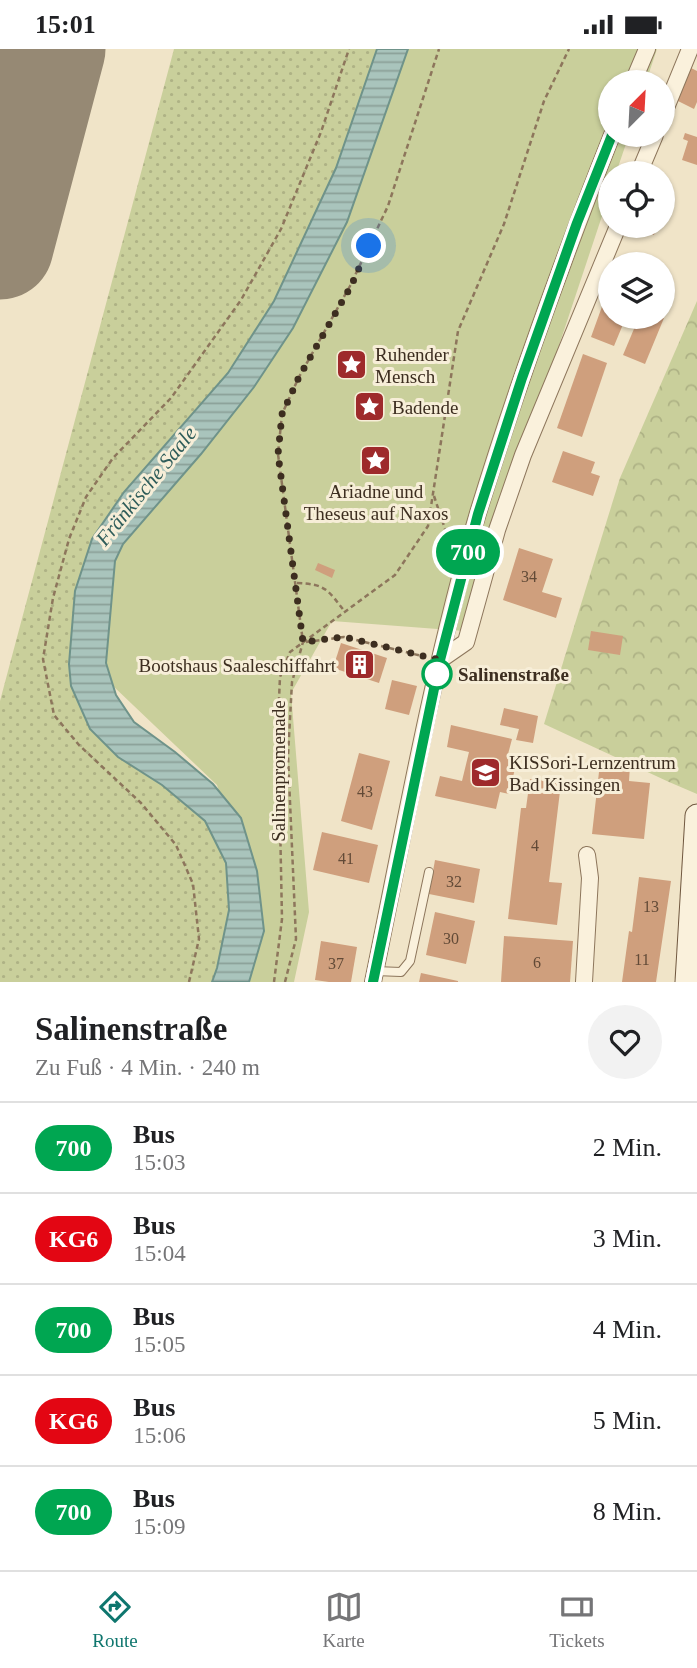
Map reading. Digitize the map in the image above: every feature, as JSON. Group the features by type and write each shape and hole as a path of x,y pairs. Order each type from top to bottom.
{"main road":[{"path":"687,982 697,815"}],"street":[{"path":"638,70 647,49"},
{"path":"676,83 690,49"},
{"path":"374,977 440,660 478,514 522,378 607,147"},
{"path":"440,660 467,642 497,530 523,454 613,238"},
{"path":"584,982 590,878 587,855"}],"lane":[{"path":"374,977 401,972 410,961 429,871"}],"path":[{"path":"189,982 199,939 193,884 176,845 167,834 141,803 79,745 54,715 43,659 51,610 69,539 86,497 113,458 171,397 242,300 281,229 321,132 349,49"},
{"name":"Salinenpromenade","path":"285,982 296,939 288,756 292,682 303,642 278,454 282,414 299,377 351,286 388,205 439,49"},
{"path":"274,982 282,919 278,721 280,677 290,652 395,575 428,526 458,331 504,223 544,101 569,49"},
{"path":"433,493 461,579"},
{"path":"296,583 314,583 325,588 345,612"},
{"path":"303,642 344,637 440,660"}],"green space":[{"path":"174,49 377,49 336,168 274,301 228,373 124,492 92,539 118,757 162,785 205,821 226,863 229,910 212,982 0,982 0,701"},
{"path":"402,49 657,49 650,70 598,70 598,147 625,147 620,161 598,161 598,228 464,631 332,621 291,693 309,912 294,982 228,982 253,903 217,785 91,665 106,563 290,314"},
{"path":"697,301 697,794 544,724 620,478"}],"water":[{"name":"Fränkische Saale","path":"377,49 408,49 347,222 293,328 254,387 201,454 123,544 115,561 106,663 116,695 134,722 213,784 241,818 257,871 264,931 249,982 212,982 229,910 226,863 205,821 162,785 118,757 90,729 71,686 69,664 75,591 92,539 124,492 228,373 274,301 336,168"}],"building":[{"path":"689,67 697,71 697,102 694,109 676,100"},
{"path":"685,133 697,137 697,165 682,160 688,141 683,139"},
{"path":"598,318 598,329 621,329 614,346 591,337"},
{"path":"634,329 659,329 645,364 623,355"},
{"path":"583,354 607,363 582,437 557,428"},
{"path":"563,451 595,462 591,473 600,476 593,496 552,482"},
{"path":"519,548 553,559 542,592 562,598 556,618 503,600"},
{"path":"318,563 335,570 332,578 315,570"},
{"path":"591,631 623,636 620,655 588,650"},
{"name":"Bootshaus Saaleschiffahrt","path":"341,643 387,658 379,683 333,668"},
{"path":"392,680 417,686 409,715 385,709"},
{"path":"504,708 538,716 533,743 516,740 519,729 500,725"},
{"path":"451,725 512,739 507,758 517,760 509,794 500,792 496,809 435,796 440,776 462,781 469,752 447,747"},
{"path":"359,753 390,761 372,830 341,821"},
{"path":"600,763 630,766 629,781 650,783 644,839 592,834"},
{"path":"530,779 561,783 549,882 562,883 557,925 508,919 521,808 526,808"},
{"path":"322,832 378,845 369,883 313,870"},
{"path":"435,860 480,869 474,903 429,894"},
{"path":"639,877 671,881 656,982 622,982 629,931 632,932"},
{"path":"435,912 475,921 466,964 426,955"},
{"path":"504,936 573,941 570,982 501,982"},
{"path":"321,941 357,947 351,982 315,980"},
{"path":"421,973 458,981 458,982 419,982"}],"runway":[{"path":"0,246 52,49"}],"bus line":[{"name":"700","path":"373,982 440,660 478,514 522,378 607,147"}],"place":[{"name":"Ruhender Mensch","path":"352,365"},
{"name":"Badende","path":"369,407"},
{"name":"Ariadne und Theseus auf Naxos","path":"376,460"},
{"name":"Bootshaus Saaleschiffahrt","path":"359,665"},
{"name":"Salinenstraße","path":"437,674"},
{"name":"KISSori-Lernzentrum Bad Kissingen","path":"486,773"}],"route":[{"path":"369,246 351,286 299,377 282,414 278,454 303,642 344,637 385,646 440,660 437,674"}]}
